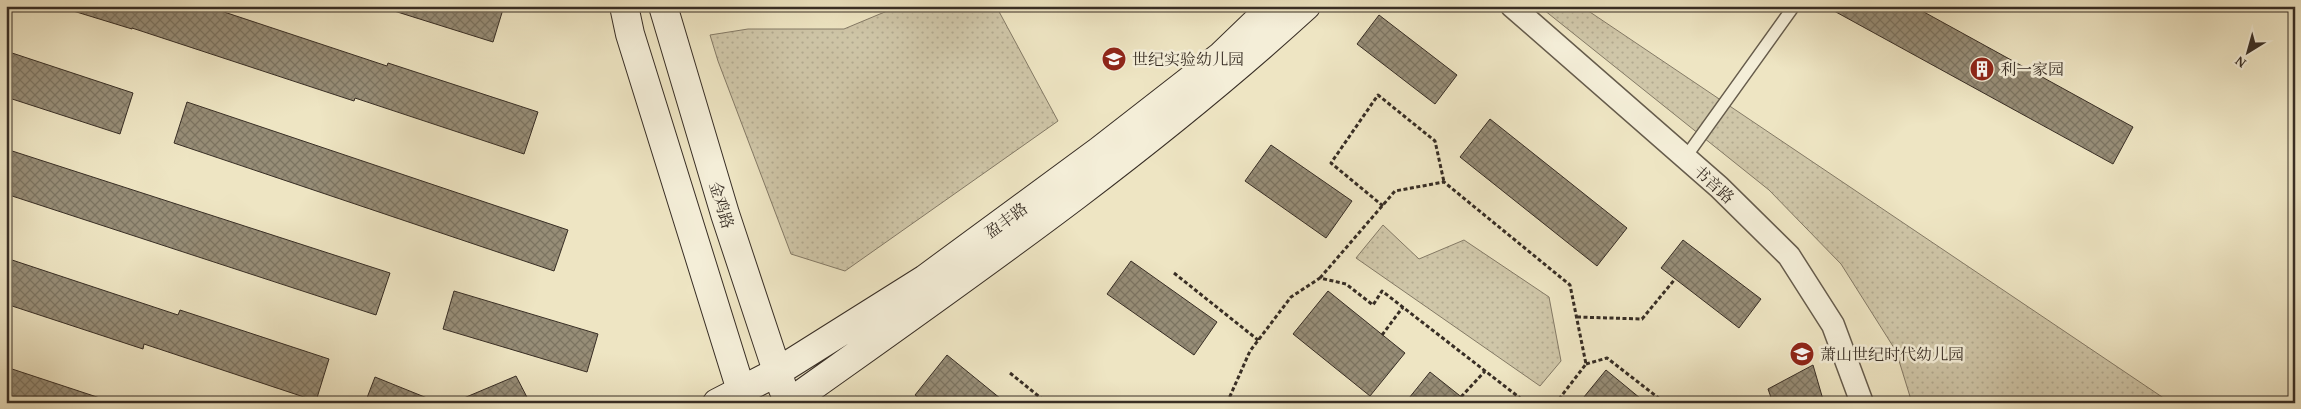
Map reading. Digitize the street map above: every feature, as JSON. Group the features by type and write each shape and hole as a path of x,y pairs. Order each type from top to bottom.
{"main road":[{"path":"624,6 630,34 744,397"},
{"name":"金鸡路","path":"663,6 725,214 788,403"},
{"name":"盈丰路","path":"717,403 744,397 777,372 925,279 1075,170 1220,56 1273,6"},
{"name":"盈丰路","path":"788,403 1088,188 1237,69 1306,6"}],"street":[{"name":"书音路","path":"1512,6 1685,158 1789,256 1833,326 1862,403"}],"lane":[{"path":"1685,158 1794,6"}],"path":[{"path":"1383,206 1331,163 1378,95 1435,141 1444,182 1570,284 1586,364"},
{"path":"1227,403 1250,351 1291,297 1320,278 1395,191 1444,182"},
{"path":"1174,273 1258,340"},
{"path":"1320,278 1346,284 1373,305 1382,291 1524,403"},
{"path":"1577,317 1642,319 1675,279"},
{"path":"1382,335 1403,307"},
{"path":"1556,403 1586,364 1607,358 1665,403"},
{"path":"1461,397 1485,371"},
{"path":"1010,373 1047,403"}],"shaded area":[{"path":"899,6 996,6 1058,121 845,271 791,254 718,61 710,35 748,29 844,29"},
{"path":"1539,6 1581,6 2171,403 1912,403 1896,351 1841,264 1769,190"},
{"path":"1383,225 1419,259 1464,240 1549,297 1561,361 1540,386 1356,258"}],"building":[{"path":"71,6 206,6 387,66 388,63 538,112 524,154 355,98 354,101 132,28 70,10"},
{"path":"392,6 504,6 493,42 391,10"},
{"name":"利一家园","path":"1825,6 1913,6 2133,127 2113,164"},
{"path":"1379,15 1457,75 1435,104 1357,44"},
{"path":"6,51 133,93 120,134 6,97"},
{"path":"187,102 568,230 554,271 174,143"},
{"path":"1490,119 1627,228 1597,266 1460,157"},
{"path":"1271,145 1352,201 1326,238 1245,181"},
{"path":"6,149 390,273 376,315 6,194"},
{"path":"1683,240 1761,299 1739,328 1661,268"},
{"path":"6,258 178,315 180,310 329,359 316,401 144,344 143,349 6,304"},
{"path":"1131,261 1217,322 1194,355 1107,294"},
{"path":"454,291 598,334 587,372 443,329"},
{"path":"1328,291 1405,353 1370,396 1293,334"},
{"path":"947,355 1006,403 925,403 915,395"},
{"path":"1813,365 1824,403 1773,403 1768,389"},
{"path":"6,367 106,400 106,403 6,403"},
{"path":"1606,370 1646,403 1579,403"},
{"path":"1430,372 1469,403 1405,403"},
{"path":"516,376 530,403 452,403"},
{"path":"375,377 437,402 437,403 365,403"}],"place":[{"name":"世纪实验幼儿园","path":"1114,59"},
{"name":"利一家园","path":"1982,69"},
{"name":"萧山世纪时代幼儿园","path":"1802,354"}]}
